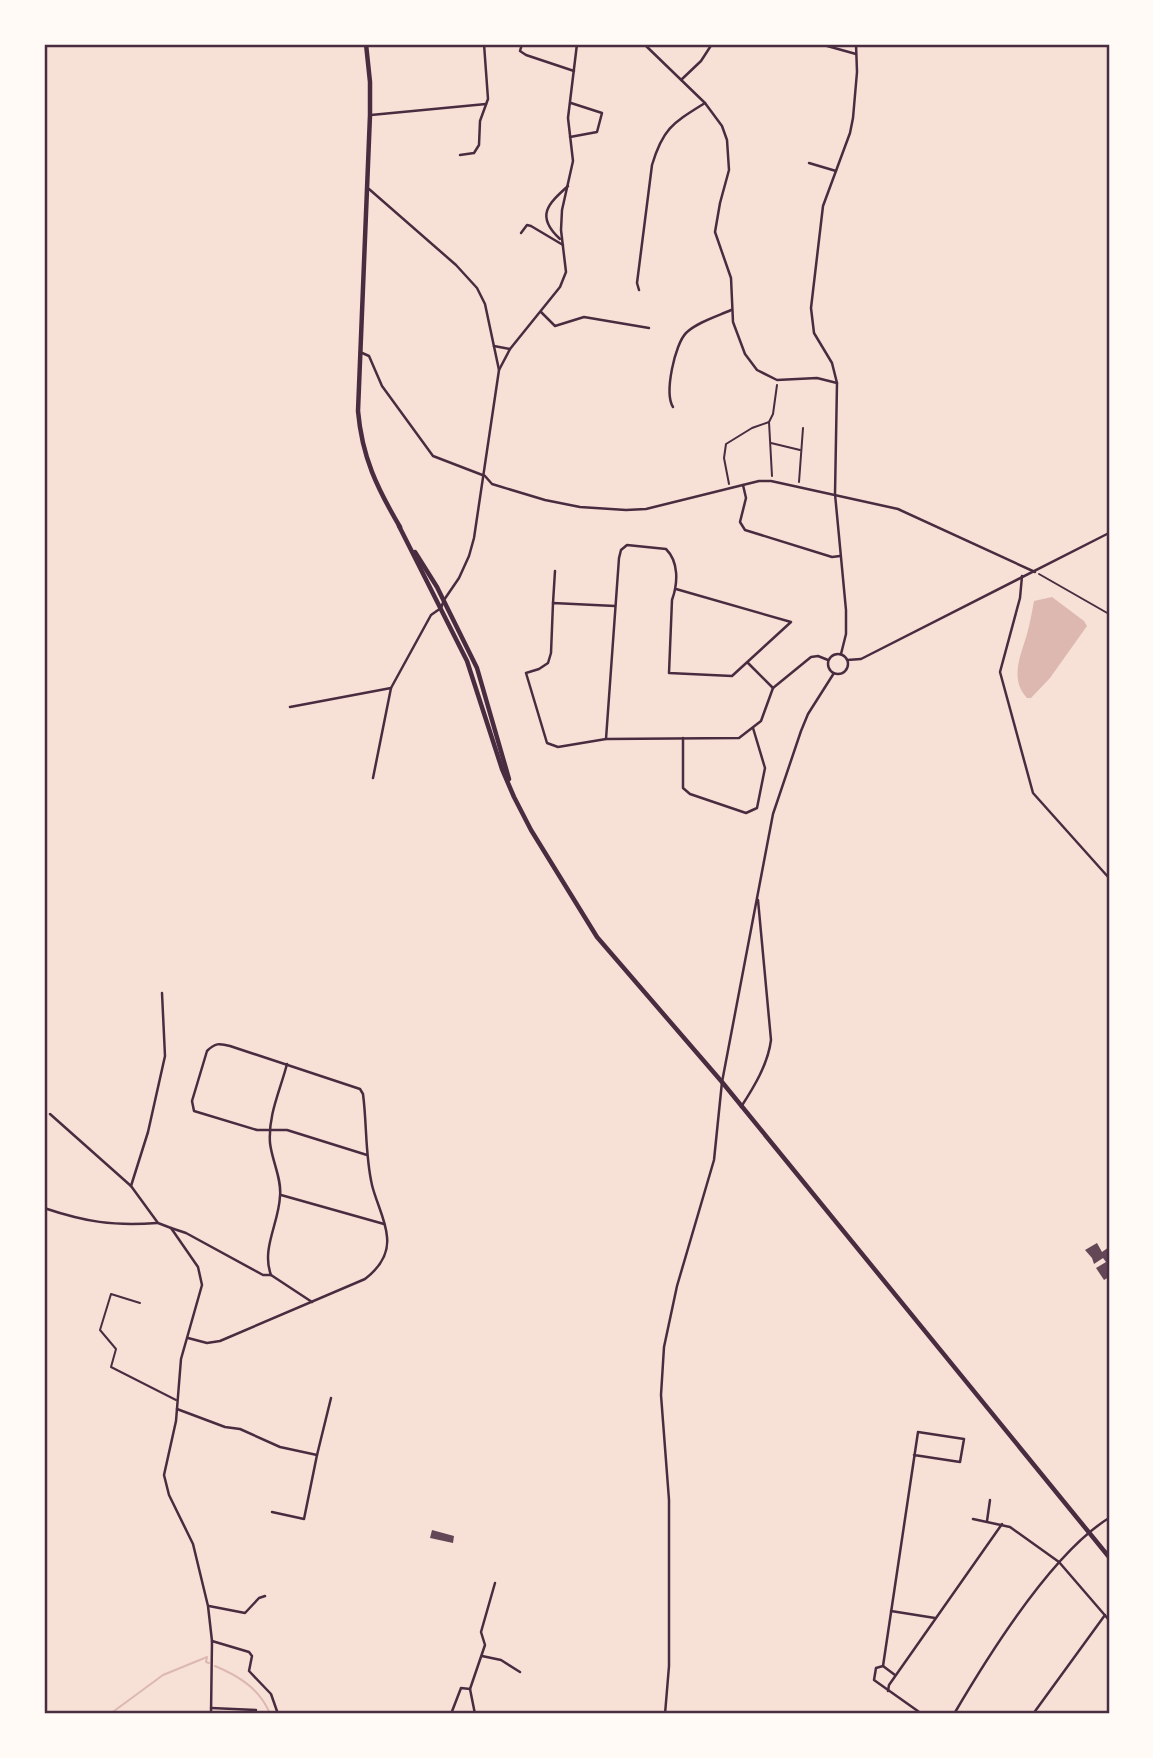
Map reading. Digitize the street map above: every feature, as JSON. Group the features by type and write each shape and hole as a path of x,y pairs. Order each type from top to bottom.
{"main road":[{"path":"366,44 370,115 358,411 360,438 367,463 467,661 502,769 514,796 531,830 597,937 722,1082 1109,1558"},
{"path":"399,526 444,600 477,668 514,796"}],"street":[{"path":"460,155 474,153 479,145 480,121 486,104 488,85 484,44"},
{"path":"522,44 520,51 526,55 574,71"},
{"path":"499,370 510,349 560,287 566,272 562,210 573,161 568,118 577,44"},
{"path":"644,44 705,103 722,126 729,154 729,170 715,232 731,278 731,310 738,340 745,354 757,370 777,380 817,378 838,383"},
{"path":"681,80 701,61 712,44"},
{"path":"820,44 856,54"},
{"path":"841,654 846,634 835,494 838,383 832,363 814,333 811,307 823,206 850,133 857,72 856,44"},
{"path":"570,103 602,113 597,132 570,137"},
{"path":"639,290 637,283 656,149 671,125 705,103"},
{"path":"370,115 486,104"},
{"path":"809,163 836,171"},
{"path":"562,240 554,232 545,213 547,207 568,186"},
{"path":"366,187 456,265 477,288 485,304 499,370 485,477 469,556 441,608 431,615 391,688 373,778"},
{"path":"521,233 527,225 531,226 563,245"},
{"path":"673,407 669,392 677,349 685,334 731,310"},
{"path":"541,312 555,326 584,317 649,328"},
{"path":"494,346 510,349"},
{"path":"360,352 369,356 382,386 433,456 485,477 492,484 580,507 626,510 646,509 743,485 771,481 898,509 1035,572"},
{"path":"743,485 746,498 740,522 745,530 832,557 841,556"},
{"path":"834,673 828,666 828,660 835,654 841,654 847,660 861,659 1109,533"},
{"path":"606,739 618,558 627,545 666,549 672,554 676,589 672,600 669,673 732,676 791,622 676,589"},
{"path":"555,570 551,653 548,663 526,673 547,743 558,747 606,739 739,738 761,721 773,688 811,657 818,656 828,660"},
{"path":"1022,576 1020,598 1000,672 1033,793 1109,878"},
{"path":"553,603 615,606"},
{"path":"665,1714 669,1666 669,1500 662,1418 662,1368 677,1286 714,1160 722,1082 778,794 808,714 834,673 845,671 847,660"},
{"path":"748,662 773,688"},
{"path":"290,707 391,688"},
{"path":"683,738 683,788 690,794 746,813 757,808 765,768 753,728"},
{"path":"741,1107 760,1072 771,1040 758,894"},
{"path":"752,925 761,926"},
{"path":"131,1186 148,1132 165,1056 162,993"},
{"path":"188,1338 207,1343 220,1341 365,1279 379,1266 386,1250 387,1238 372,1186 367,1155 368,1129 360,1088 218,1043 207,1051 192,1101 194,1111 257,1130 287,1130 367,1155"},
{"path":"271,1275 268,1253 281,1195 270,1144 271,1113 287,1064"},
{"path":"50,1114 131,1186 159,1223"},
{"path":"281,1195 384,1224"},
{"path":"44,1208 84,1221 124,1226 159,1223 186,1233 263,1275 271,1275 312,1302"},
{"path":"171,1228 198,1267 202,1281 181,1359 177,1409 164,1475 169,1495 193,1544 208,1606 212,1641 211,1714"},
{"path":"272,1513 304,1518 331,1398"},
{"path":"177,1409 225,1427 240,1429 280,1447 317,1455"},
{"path":"883,1666 914,1455 918,1432 964,1439 960,1462 914,1455"},
{"path":"987,1521 990,1500"},
{"path":"954,1714 1023,1609 1059,1562 1088,1532 1109,1518"},
{"path":"972,1519 1010,1527 1059,1562 1109,1620"},
{"path":"888,1690 888,1685 1002,1524"},
{"path":"475,1714 470,1689 485,1645 481,1632 495,1583"},
{"path":"208,1606 245,1613 259,1598 265,1596"},
{"path":"891,1611 935,1618"},
{"path":"1033,1714 1105,1615"},
{"path":"212,1641 249,1652 253,1656 249,1671 271,1694 278,1714"},
{"path":"482,1656 501,1660 520,1672"},
{"path":"883,1666 895,1675"},
{"path":"883,1666 876,1668 874,1680 922,1714"},
{"path":"451,1714 461,1688 470,1689"},
{"path":"211,1708 256,1710"}],"lane":[{"path":"140,1303 111,1294 100,1330 116,1349 111,1367 178,1401"}],"path":[{"path":"771,481 769,422 773,414 777,380"},
{"path":"730,488 723,458 726,444 752,428 769,422"},
{"path":"799,486 803,428"},
{"path":"770,443 801,451"},
{"path":"1035,572 1109,614"}],"shaded area":[{"path":"1052,597 1087,626 1050,678 1031,698 1027,698 1019,683 1018,667 1034,601"}],"building":[{"path":"1097,1243 1102,1252 1109,1247 1109,1277 1104,1280 1096,1268 1106,1262 1103,1258 1094,1264 1085,1250"},
{"path":"432,1530 454,1536 453,1543 430,1538"}],"waterway":[{"path":"110,1714 163,1675 207,1657 206,1662 209,1663"},
{"path":"215,1666 255,1690 270,1714"}]}
